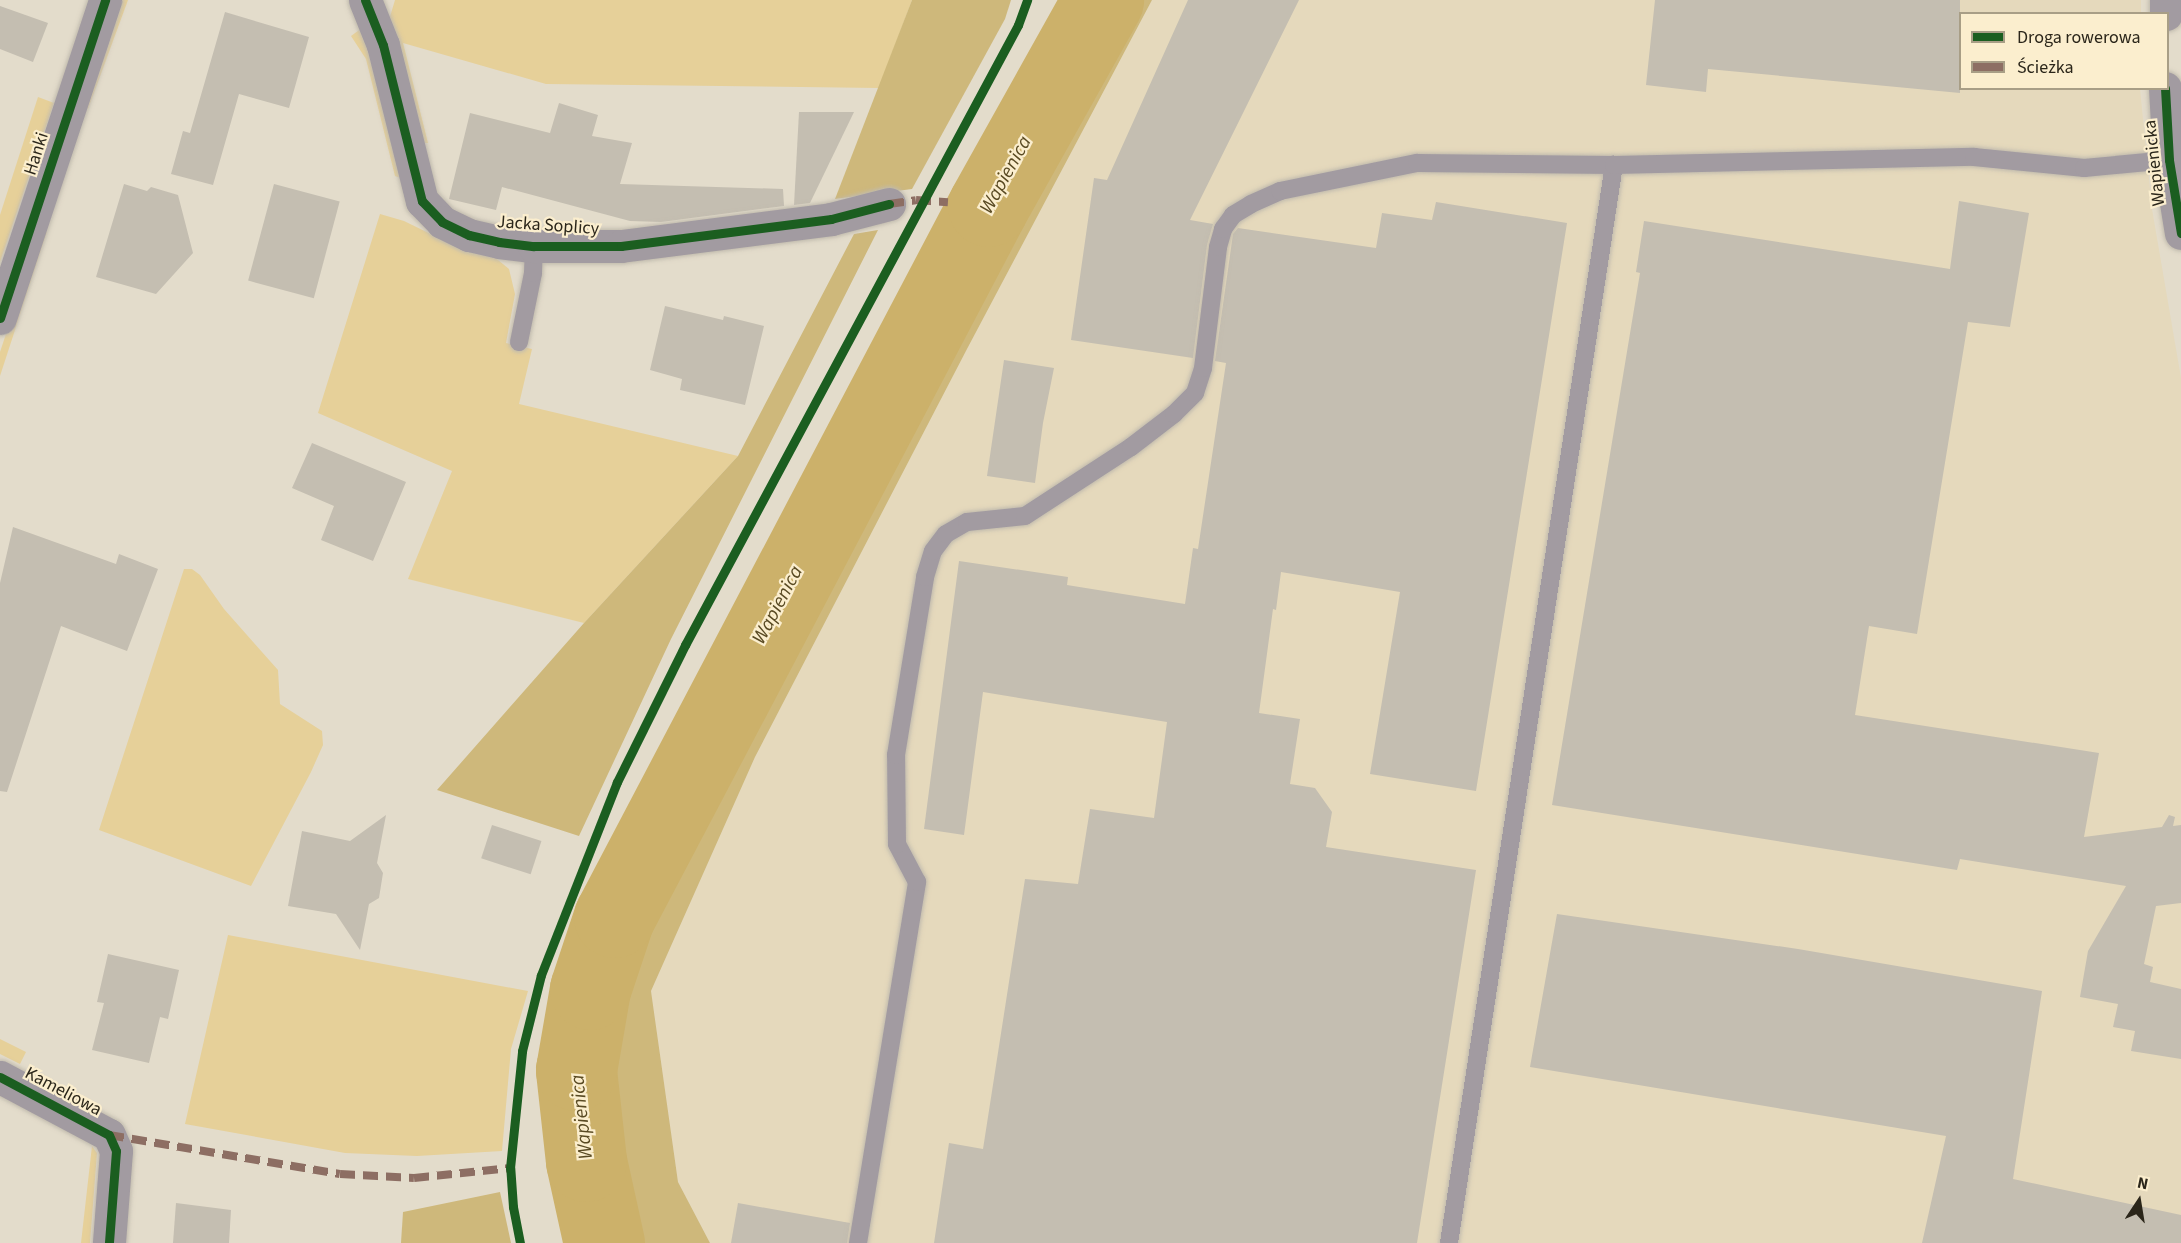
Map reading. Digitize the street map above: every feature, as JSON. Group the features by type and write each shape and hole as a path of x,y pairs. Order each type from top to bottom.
{"street":[{"name":"Hanki","path":"0,318 105,0"},
{"name":"Jacka Soplicy","path":"365,0 384,45 422,201 430,212 452,228 499,242 534,246 621,246 831,219 890,204"},
{"name":"Wapienicka","path":"2165,90 2169,160 2181,233"},
{"name":"Kameliowa","path":"0,1077 109,1135 116,1151 109,1243"}],"lane":[{"path":"858,1243 917,882 897,844 896,755 925,578 933,551 946,534 967,522 1025,516 1131,447 1174,414 1195,393 1203,368 1218,247 1223,229 1233,214 1280,191 1417,163 1614,165 1974,157 2084,168 2169,160"},
{"path":"1449,1243 1614,165"},
{"path":"519,342 533,273 534,246"}],"shaded area":[{"path":"118,0 128,0 88,109 82,105"},
{"path":"395,0 912,0 879,88 546,84 403,43 428,143 419,143 389,20"},
{"path":"912,0 1011,0 1005,19 912,189 835,199"},
{"path":"1122,0 1152,0 755,757 651,991 678,1182 710,1243 619,1243 598,1153 598,1070 606,990 648,893 852,502"},
{"path":"1152,0 2141,0 2141,12 1959,12 1959,90 2140,90 2152,209 2181,378 2181,1243 710,1243 678,1182 651,991 755,757"},
{"path":"362,28 401,178 395,176 366,59 351,36"},
{"path":"38,97 54,103 0,262 0,215"},
{"path":"380,214 404,221 441,239 486,250 509,269 515,294 506,343 532,349 519,404 738,456 584,623 408,579 452,471 318,413"},
{"path":"878,230 671,639 579,836 437,790 584,623 738,456 854,234"},
{"path":"40,232 47,232 0,376 0,352"},
{"path":"184,569 192,569 200,575 224,609 278,670 280,704 322,731 323,745 311,772 251,886 99,830"},
{"path":"228,935 528,991 511,1049 502,1151 417,1156 345,1153 185,1124"},
{"path":"0,1039 26,1052 20,1064 0,1054"},
{"path":"92,1146 97,1153 90,1243 81,1243"},
{"path":"500,1192 511,1243 401,1243 403,1212"}],"building":[{"path":"1188,0 1299,0 1190,220 1213,224 1207,245 1193,358 1071,340 1094,178 1107,180"},
{"path":"1655,0 1960,0 1960,93 1708,69 1706,92 1646,85"},
{"path":"0,6 48,23 33,62 0,49"},
{"path":"225,12 309,37 289,108 239,94 213,185 171,174 183,131 190,133"},
{"path":"559,103 598,115 592,136 632,143 620,184 783,189 784,206 661,222 630,221 502,187 496,210 449,199 470,113 550,133"},
{"path":"799,112 854,112 810,203 794,205"},
{"path":"124,184 147,191 151,187 178,195 193,253 156,294 96,277"},
{"path":"274,184 340,202 314,298 248,281"},
{"path":"1959,201 2029,213 2010,327 1968,322 1917,634 1869,626 1855,715 2099,753 2084,837 2162,827 2169,815 2175,817 2173,826 2181,825 2181,903 2156,906 2144,964 2153,967 2150,982 2181,989 2181,1059 2131,1051 2135,1031 2113,1027 2118,1004 2080,997 2088,951 2126,886 1960,859 1957,870 1552,805 1640,273 1636,272 1644,221 1950,269"},
{"path":"1436,202 1567,223 1476,791 1370,774 1400,592 1281,572 1276,610 1273,609 1259,713 1300,719 1290,784 1315,788 1332,812 1326,847 1476,870 1417,1243 934,1243 949,1143 983,1149 1025,879 1078,884 1090,809 1154,818 1167,722 983,692 964,835 924,829 959,561 1068,577 1067,585 1185,604 1193,548 1198,549 1226,363 1215,361 1233,234 1238,228 1376,248 1382,213 1432,220"},
{"path":"665,306 723,320 724,316 764,326 745,405 680,390 682,379 650,370"},
{"path":"1004,360 1054,368 1043,423 1035,483 987,476"},
{"path":"312,443 406,482 373,561 321,540 334,506 292,488"},
{"path":"13,527 116,564 119,554 158,569 127,651 61,626 7,792 0,791 0,583"},
{"path":"386,815 377,863 383,873 379,898 369,904 360,950 336,914 288,906 302,831 350,841"},
{"path":"492,825 541,841 531,874 481,858"},
{"path":"1557,914 1798,949 2042,991 2013,1179 2181,1215 2181,1243 1922,1243 1946,1136 1530,1067"},
{"path":"108,954 179,970 168,1019 160,1017 149,1063 92,1050 104,1003 97,1002"},
{"path":"176,1203 231,1210 229,1243 173,1243"},
{"path":"738,1203 850,1223 847,1243 731,1243"}],"waterway":[{"name":"Wapienica","path":"604,1243 586,1161 576,1070 590,989 614,917 988,206 1103,0"}],"marked path":[{"path":"889,204 916,200 948,202"},
{"path":"109,1135 340,1174 414,1178 510,1168"}],"cycle path":[{"path":"0,318 105,0"},
{"path":"365,0 383,45 422,201 442,222 469,235 499,242 534,246 621,246 831,219 889,204"},
{"path":"520,1243 513,1207 510,1168 522,1051 541,975 617,782 685,645 1018,25 1027,0"},
{"path":"2165,90 2169,160 2181,233"},
{"path":"0,1077 109,1135 116,1151 109,1243"}]}
